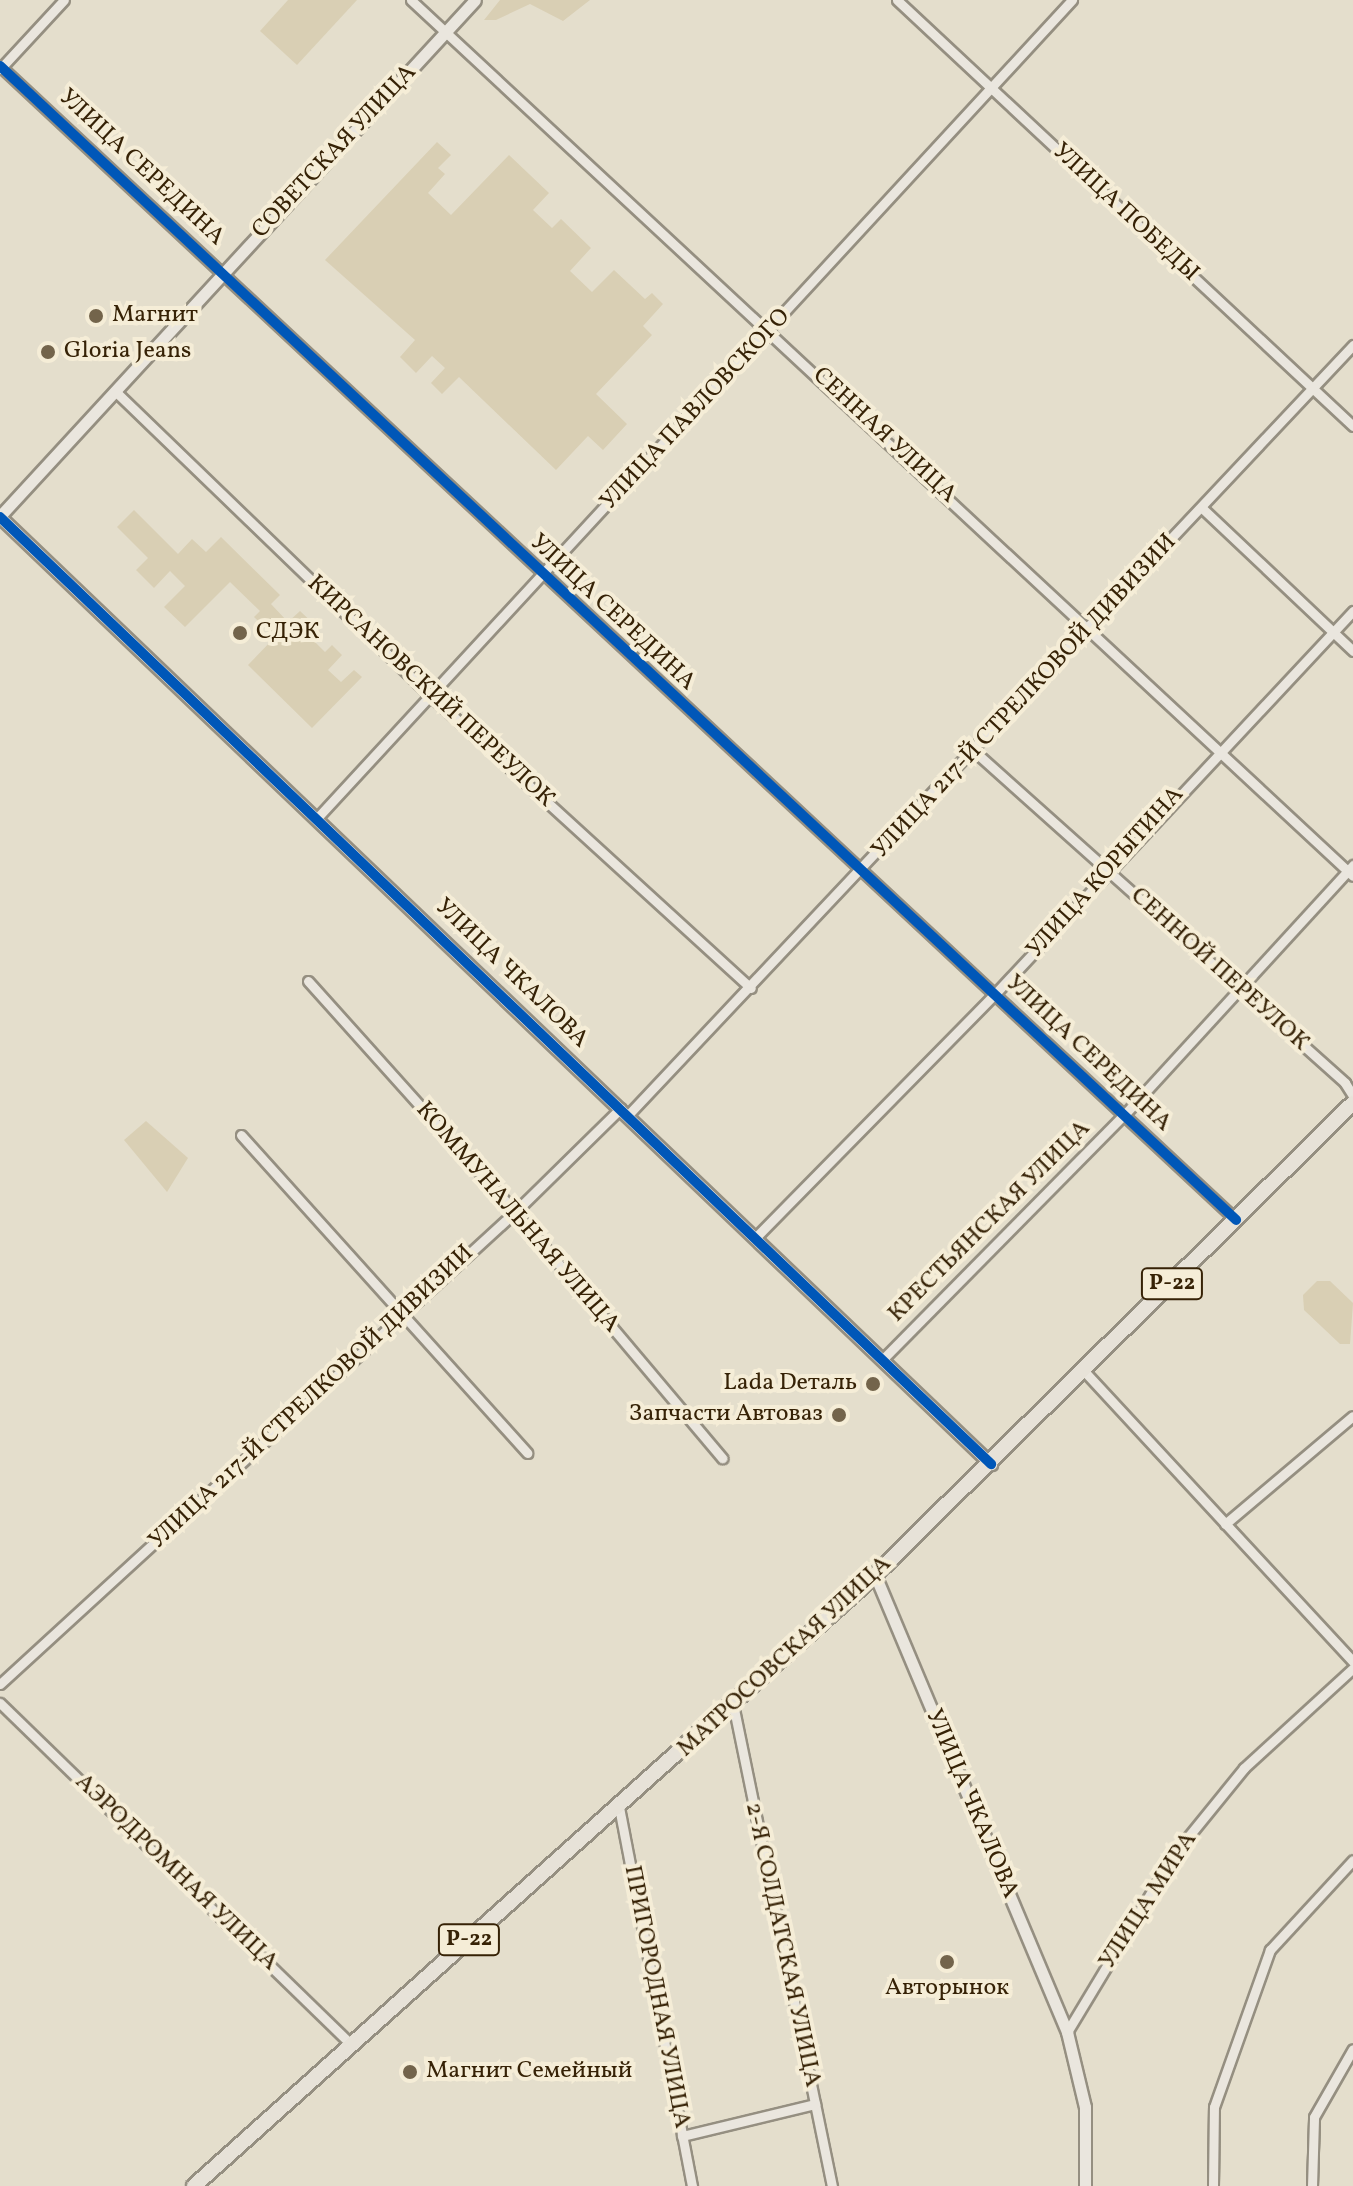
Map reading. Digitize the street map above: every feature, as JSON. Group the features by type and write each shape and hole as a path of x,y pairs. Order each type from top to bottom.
{"highway":[{"name":"МАТРОСОВСКАЯ УЛИЦА","path":"194,2186 875,1575 1085,1372 1353,1103"}],"street":[{"path":"0,67 64,0"},
{"name":"СЕННАЯ УЛИЦА","path":"411,0 771,330 1218,751 1351,870"},
{"name":"СОВЕТСКАЯ УЛИЦА","path":"0,516 475,0"},
{"name":"УЛИЦА ПОБЕДЫ","path":"897,0 1353,426"},
{"name":"УЛИЦА ПАВЛОВСКОГО","path":"318,817 771,330 1072,0"},
{"name":"УЛИЦА СЕРЕДИНА","path":"0,67 224,272 541,576 863,870 1236,1220"},
{"name":"УЛИЦА 217-Й СТРЕЛКОВОЙ ДИВИЗИИ","path":"0,1684 624,1111 751,988 1353,345"},
{"name":"КИРСАНОВСКИЙ ПЕРЕУЛОК","path":"115,391 431,696 751,988"},
{"path":"1202,508 1353,651"},
{"name":"УЛИЦА ЧКАЛОВА","path":"0,516 991,1464"},
{"name":"УЛИЦА КОРЫТИНА","path":"756,1237 994,995 1218,751 1353,611"},
{"name":"СЕННОЙ ПЕРЕУЛОК","path":"974,751 1345,1083 1353,1096"},
{"name":"КРЕСТЬЯНСКАЯ УЛИЦА","path":"883,1359 1125,1114 1351,870"},
{"name":"КОММУНАЛЬНАЯ УЛИЦА","path":"308,981 515,1212 722,1458"},
{"path":"241,1135 405,1312 527,1453"},
{"path":"1085,1372 1353,1661"},
{"path":"1225,1524 1353,1416"},
{"name":"УЛИЦА ЧКАЛОВА","path":"875,1575 1067,2032"},
{"name":"УЛИЦА МИРА","path":"1067,2032 1175,1853 1244,1768 1353,1668"},
{"name":"АЭРОДРОМНАЯ УЛИЦА","path":"0,1703 351,2044"},
{"name":"2-Я СОЛДАТСКАЯ УЛИЦА","path":"733,1704 832,2186"},
{"name":"ПРИГОРОДНАЯ УЛИЦА","path":"619,1807 692,2186"},
{"path":"1213,2186 1214,2107 1270,1950 1353,1860"},
{"path":"1067,2032 1085,2107 1085,2186"},
{"path":"1312,2186 1314,2117 1353,2049"},
{"path":"682,2136 815,2104"}],"shaded area":[{"path":"288,0 357,0 297,65 260,31"},
{"path":"500,0 590,0 563,21 530,4 496,20 484,20"},
{"path":"437,142 451,155 438,168 445,174 428,193 451,215 509,155 549,193 533,210 552,228 561,219 591,248 570,271 592,292 614,270 645,299 652,293 663,304 643,326 652,335 596,394 627,424 603,450 588,436 556,470 459,377 442,394 431,383 445,368 432,356 416,373 400,357 415,340 325,260"},
{"path":"134,510 178,554 192,539 206,552 221,537 280,595 271,604 288,622 300,611 318,628 310,637 325,652 332,645 342,655 328,670 341,682 354,670 362,677 312,728 248,665 275,637 254,617 260,611 230,582 185,627 164,607 185,586 170,571 154,588 136,570 148,558 117,527"},
{"path":"146,1121 188,1158 167,1192 124,1140"},
{"path":"1317,1281 1330,1281 1353,1303 1350,1344 1340,1344 1304,1310 1303,1295"}],"cycle path":[{"path":"0,66 1236,1220"},
{"path":"0,517 991,1464"}],"place":[{"name":"Магнит","path":"96,316"},
{"name":"Gloria Jeans","path":"48,352"},
{"name":"СДЭК","path":"240,633"},
{"name":"Lada Dеталь","path":"873,1384"},
{"name":"Запчасти Автоваз","path":"839,1415"},
{"name":"Авторынок","path":"947,1962"},
{"name":"Магнит Семейный","path":"410,2072"}]}
